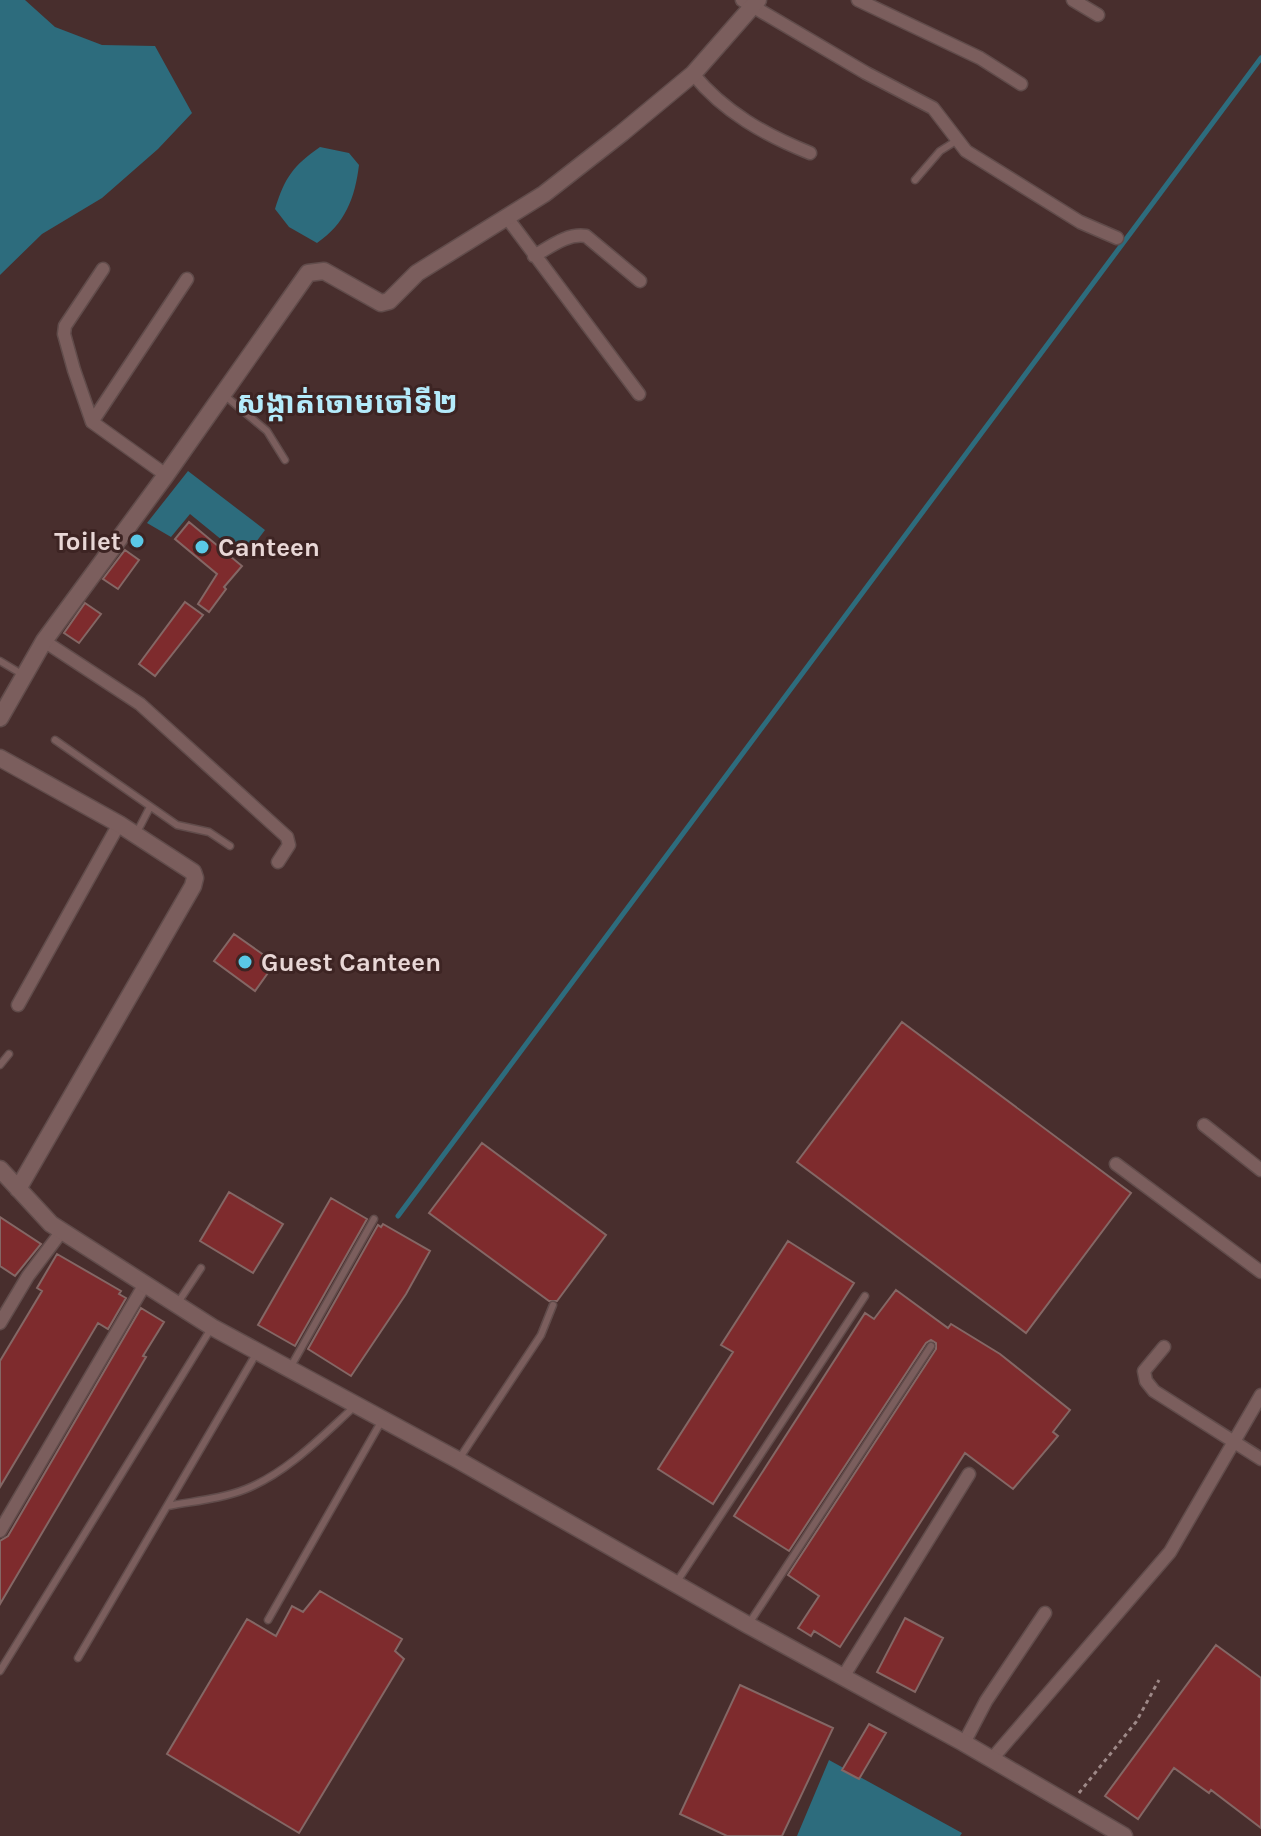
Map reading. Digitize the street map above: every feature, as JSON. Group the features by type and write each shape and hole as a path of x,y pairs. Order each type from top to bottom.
{"street":[{"path":"858,0 980,58 1021,84"},
{"path":"1073,0 1098,15"},
{"path":"0,718 44,641 308,273 324,271 381,303 389,301 417,273 544,194 693,74 751,2 866,73 933,108 956,141 978,159 1080,222 1117,238"},
{"path":"693,74 716,100 749,123 776,139 810,153"},
{"path":"508,219 639,394"},
{"path":"534,256 577,234 586,236 640,281"},
{"path":"103,269 65,326 64,334 92,422 166,475"},
{"path":"92,422 187,279"},
{"path":"44,641 140,704 287,837 289,845 278,862"},
{"path":"0,758 136,834 193,872 195,878 18,1189"},
{"path":"18,1005 119,824"},
{"path":"1204,1125 1261,1170"},
{"path":"1116,1164 1261,1272"},
{"path":"0,1169 51,1224 212,1327 458,1460 1124,1836"},
{"path":"0,1323 28,1276 62,1231"},
{"path":"0,1531 145,1284"},
{"path":"1164,1347 1144,1371 1146,1381 1154,1391 1261,1459"},
{"path":"991,1760 1170,1552 1261,1395"},
{"path":"843,1677 969,1474"},
{"path":"964,1743 986,1701 1045,1613"}],"lane":[{"path":"915,180 940,151 956,141"},
{"path":"223,394 267,431 285,460"},
{"path":"0,661 25,676"},
{"path":"55,740 177,825 209,832 230,846"},
{"path":"136,834 150,807"},
{"path":"0,1065 9,1054"},
{"path":"290,1368 374,1219"},
{"path":"177,1304 201,1268"},
{"path":"676,1583 865,1296"},
{"path":"458,1460 541,1335 553,1305"},
{"path":"0,1671 212,1327"},
{"path":"748,1625 931,1346"},
{"path":"78,1658 258,1351"},
{"path":"167,1506 248,1488 287,1467 357,1405"},
{"path":"268,1620 383,1419"}],"path":[{"path":"1070,1805 1136,1722 1159,1680"}],"water":[{"path":"0,0 25,0 55,27 102,45 155,46 192,113 158,149 102,198 42,234 0,275"},
{"path":"320,147 349,153 359,165 355,188 342,219 317,243 289,227 275,209 291,173"},
{"path":"188,471 265,530 244,558 190,514 171,537 147,523"},
{"path":"829,1760 962,1833 960,1836 797,1836"}],"building":[{"path":"189,522 242,566 209,612 198,604 217,574 175,539"},
{"path":"125,550 139,560 118,589 103,579"},
{"path":"185,602 203,615 155,676 139,664"},
{"path":"85,603 101,614 79,643 64,633"},
{"name":"Guest Canteen","path":"234,934 275,963 255,991 214,961"},
{"path":"902,1022 1131,1193 1026,1333 797,1162"},
{"path":"482,1143 606,1235 557,1301 549,1301 429,1213"},
{"path":"229,1192 283,1224 253,1273 200,1241"},
{"path":"331,1198 367,1219 295,1346 258,1325"},
{"path":"0,1217 41,1244 15,1276 0,1266"},
{"path":"383,1224 430,1251 406,1294 351,1376 308,1349 378,1225 381,1227"},
{"path":"788,1241 854,1283 713,1504 658,1469 733,1352 721,1345"},
{"path":"57,1254 121,1291 119,1294 126,1298 108,1329 98,1323 0,1487 0,1361 42,1291 37,1288"},
{"path":"896,1290 948,1328 951,1324 1000,1354 1070,1410 1053,1432 1058,1436 1013,1489 965,1453 840,1647 814,1631 811,1636 798,1628 819,1596 788,1575 936,1349 936,1343 931,1340 926,1343 789,1551 734,1516 865,1313 874,1319"},
{"path":"141,1308 164,1322 0,1604 0,1541 8,1536"},
{"path":"320,1591 402,1639 395,1651 404,1659 299,1833 167,1754 247,1619 276,1636 292,1606 303,1612"},
{"path":"905,1618 943,1638 915,1692 877,1672"},
{"path":"1216,1645 1261,1678 1261,1828 1211,1790 1209,1793 1174,1768 1138,1819 1105,1796"},
{"path":"740,1685 833,1728 782,1836 727,1836 680,1814"},
{"path":"869,1724 886,1733 859,1779 842,1770"}],"waterway":[{"path":"398,1216 1261,58"}],"place":[{"name":"Toilet","path":"137,541"},
{"name":"Canteen","path":"202,547"},
{"name":"Guest Canteen","path":"245,962"}],"district":[{"name":"សង្កាត់ចោមចៅទី២","path":"347,403"}]}
